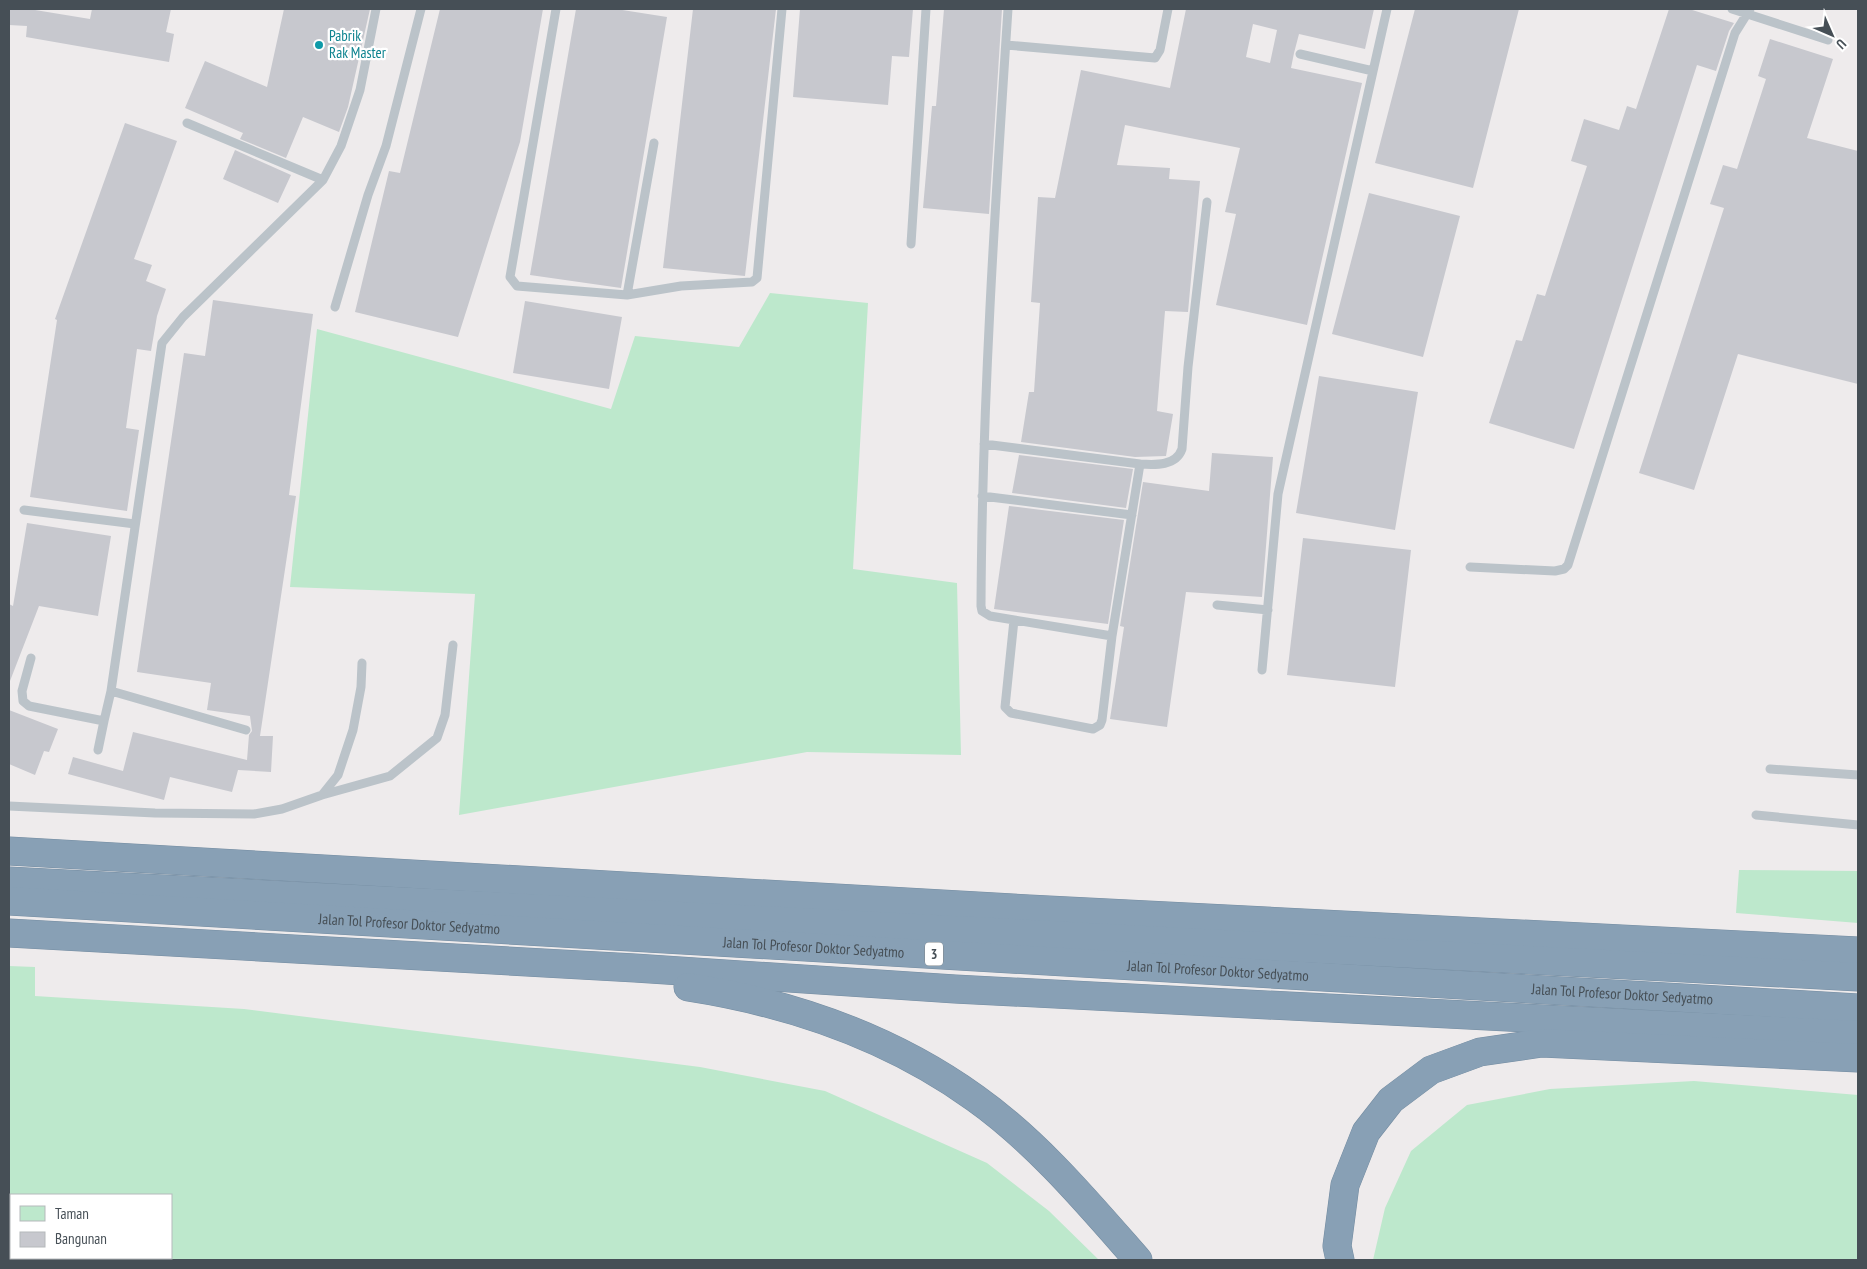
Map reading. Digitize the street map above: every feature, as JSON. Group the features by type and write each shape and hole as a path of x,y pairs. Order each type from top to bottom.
{"highway":[{"path":"9,851 1019,908 1858,951"},
{"name":"Jalan Tol Profesor Doktor Sedyatmo","path":"9,881 1858,977"},
{"name":"Jalan Tol Profesor Doktor Sedyatmo","path":"9,901 1858,1008"},
{"path":"14,933 667,984 721,992 780,1005 879,1042 931,1069 976,1098 1015,1131 1060,1174 1138,1260"},
{"name":"Jalan Tol Profesor Doktor Sedyatmo","path":"14,933 636,968 955,990 1858,1034"},
{"path":"1340,1260 1337,1246 1345,1185 1366,1132 1391,1100 1431,1070 1480,1052 1542,1043 1858,1058"}],"lane":[{"path":"98,750 111,691 162,343 182,318 323,180 341,146 360,90 376,9"},
{"path":"335,307 368,195 386,146 421,9"},
{"path":"556,9 510,277 517,286 627,295 681,286 752,282 757,278 782,9"},
{"path":"911,244 926,9"},
{"path":"1008,9 994,234 984,444 982,611 990,616 1112,636"},
{"path":"1006,45 1155,58 1160,50 1168,9"},
{"path":"1262,670 1278,494 1387,9"},
{"path":"1735,33 1733,9 1749,12 1828,40"},
{"path":"1470,567 1555,571 1564,569 1568,565 1735,33 1749,12"},
{"path":"1300,54 1373,71"},
{"path":"187,123 323,180"},
{"path":"627,295 654,143"},
{"path":"984,444 1140,464 1177,460 1182,449 1188,368 1208,202"},
{"path":"1014,620 1005,707 1011,713 1094,729 1100,725 1112,636 1140,464"},
{"path":"982,496 1132,515"},
{"path":"24,510 135,524"},
{"path":"1217,605 1268,610"},
{"path":"9,806 155,813 254,814 282,809 322,795 390,776 437,738 446,715 453,645"},
{"path":"31,658 22,691 23,701 29,706 104,721"},
{"path":"322,795 338,775 353,730 361,687 362,663"},
{"path":"111,691 246,730"},
{"path":"1770,769 1858,775"},
{"path":"1756,815 1858,825"}],"green space":[{"path":"770,293 868,303 853,569 957,583 961,755 807,752 459,815 475,594 290,587 317,329 611,409 635,336 739,347"},
{"path":"1739,870 1858,871 1858,923 1736,913"},
{"path":"9,966 35,967 35,996 244,1009 700,1067 825,1091 987,1163 1049,1211 1099,1260 9,1260"},
{"path":"1694,1081 1858,1095 1858,1260 1373,1260 1385,1208 1411,1151 1467,1105 1550,1089"}],"building":[{"path":"9,9 29,9 90,19 92,9 171,9 166,32 174,34 169,62 26,37 27,26 9,25"},
{"path":"284,9 370,9 348,107 339,132 303,117 286,158 240,139 243,133 185,108 205,61 267,87"},
{"path":"440,9 543,9 520,142 458,337 355,312 389,171 400,173"},
{"path":"576,9 616,9 667,17 621,288 530,275"},
{"path":"693,9 776,9 745,276 663,268"},
{"path":"800,9 913,9 909,57 892,56 888,105 793,97"},
{"path":"944,9 1002,9 989,214 923,208 932,106 936,106"},
{"path":"1186,9 1374,9 1365,49 1299,34 1294,53 1291,68 1362,83 1307,325 1216,305 1236,214 1225,212 1240,148 1125,125 1117,165 1170,168 1169,179 1200,181 1188,312 1165,311 1157,411 1173,414 1166,456 1135,457 1021,442 1029,392 1034,392 1040,303 1031,302 1038,197 1055,198 1081,70 1170,88","holes":["1253,24 1277,30 1270,63 1246,57"]},
{"path":"1415,9 1519,9 1473,188 1375,163"},
{"path":"1669,9 1689,9 1734,23 1729,31 1716,71 1697,65 1574,449 1489,423 1516,340 1522,341 1537,294 1545,296 1587,166 1571,161 1584,119 1619,130 1627,106 1636,109"},
{"path":"1770,39 1833,59 1807,138 1858,151 1858,384 1738,354 1694,490 1639,473 1724,208 1710,204 1723,165 1737,169 1766,79 1758,76"},
{"path":"125,123 177,141 134,259 152,265 146,281 166,289 157,316 151,351 137,349 126,428 139,430 127,511 30,497 57,320 55,319"},
{"path":"235,150 291,175 278,203 223,179"},
{"path":"1369,193 1460,216 1423,357 1332,334"},
{"path":"213,300 313,314 289,495 296,496 260,736 273,736 271,772 238,770 232,792 170,777 164,800 68,774 73,757 123,771 133,732 247,760 249,735 252,731 250,716 207,710 211,683 137,672 184,353 205,356"},
{"path":"525,301 622,317 609,389 513,373"},
{"path":"1319,376 1418,392 1395,530 1296,513"},
{"path":"1212,453 1273,457 1262,597 1186,592 1167,727 1110,719 1124,627 1120,626 1143,482 1209,491"},
{"path":"1019,455 1133,469 1126,508 1012,493"},
{"path":"1009,506 1124,520 1108,624 994,609"},
{"path":"27,523 111,536 98,616 39,606 10,681 9,604 13,606"},
{"path":"1303,538 1411,550 1395,687 1287,675"},
{"path":"9,710 58,729 49,752 44,751 35,775 9,764"}],"place":[{"name":"Pabrik Rak Master","path":"319,45"}]}
